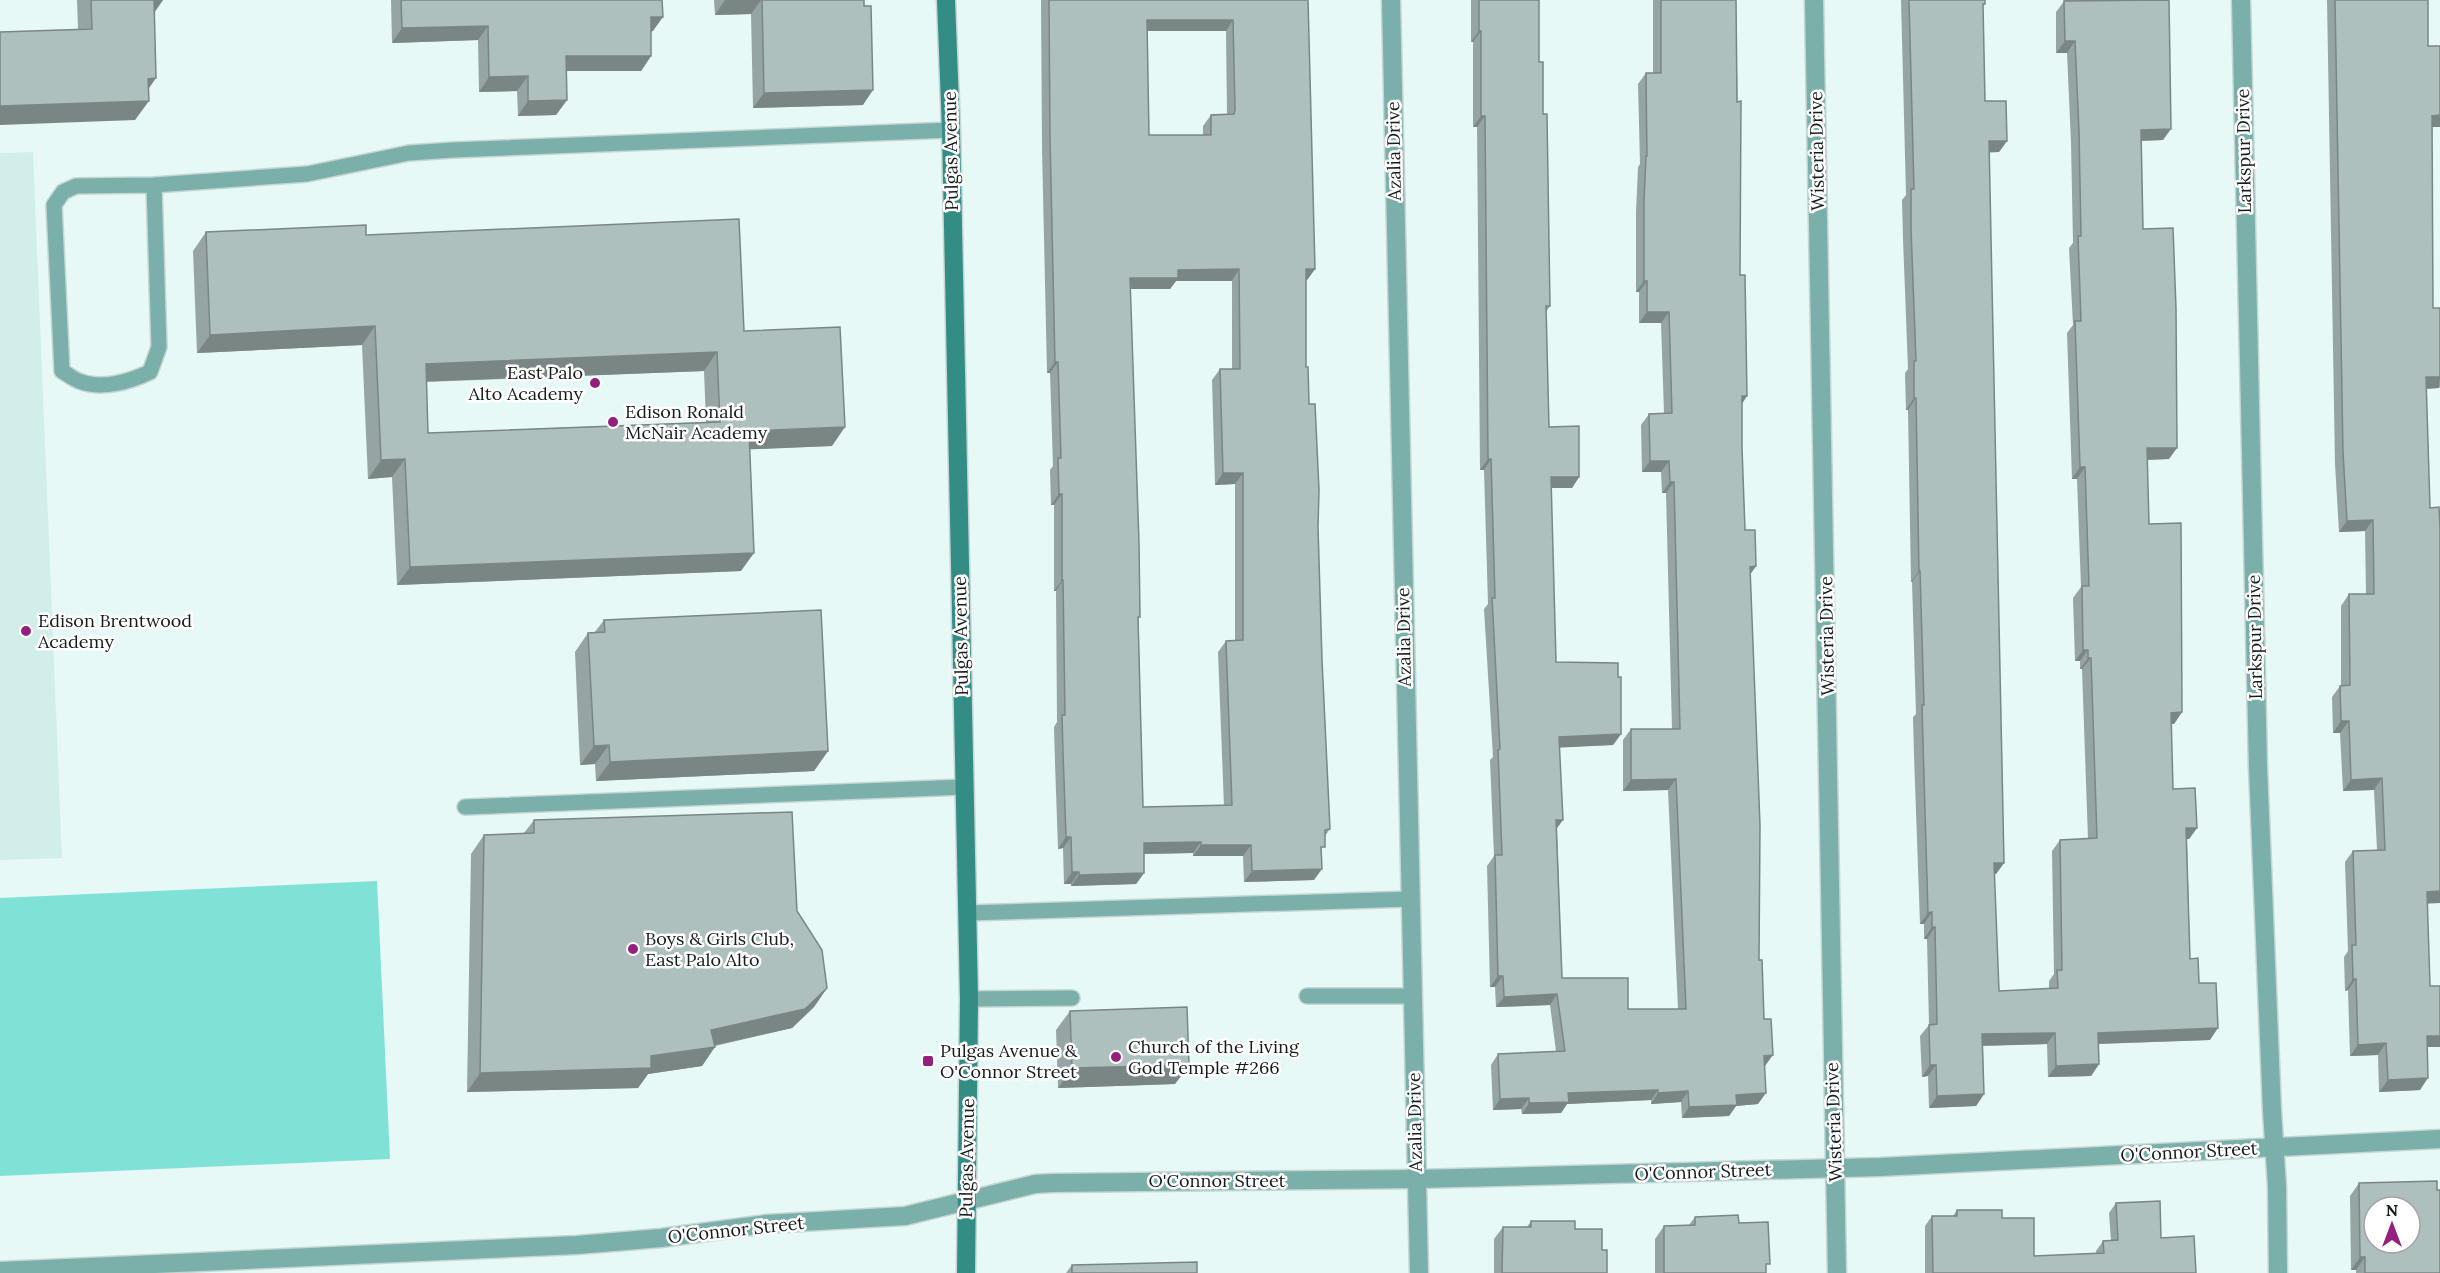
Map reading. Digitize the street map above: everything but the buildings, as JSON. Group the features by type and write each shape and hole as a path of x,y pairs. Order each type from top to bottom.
{"street":[{"name":"Pulgas Avenue","path":"946,0 951,130 969,999 966,1273"},
{"name":"Azalia Drive","path":"1391,0 1419,1273"},
{"name":"Wisteria Drive","path":"1814,0 1827,594 1837,1273"},
{"name":"Larkspur Drive","path":"2241,0 2258,767 2277,1186 2278,1273"},
{"name":"O'Connor Street","path":"0,1271 577,1245 766,1224 905,1216 1035,1184 1052,1183 1417,1179 1835,1168 2440,1139"}],"lane":[{"path":"154,185 159,347 150,372 131,381 112,384 79,382 62,371 54,205 63,192 76,186 154,185 307,174 420,153 951,130"},
{"path":"465,807 964,787"},
{"path":"967,913 1410,899"},
{"path":"1307,996 1413,996"},
{"path":"969,999 1072,998"}],"shaded area":[{"name":"Edison Brentwood Academy","path":"33,152 62,858 0,860 0,153"},
{"path":"377,881 390,1159 0,1176 0,898"}],"place":[{"name":"East Palo Alto Academy","path":"595,383"},
{"name":"Edison Ronald McNair Academy","path":"613,422"},
{"name":"Edison Brentwood Academy","path":"26,631"},
{"name":"Boys & Girls Club, East Palo Alto","path":"633,949"},
{"name":"Church of the Living God Temple #266","path":"1116,1057"},
{"name":"Pulgas Avenue & O'Connor Street","path":"928,1061"}]}
